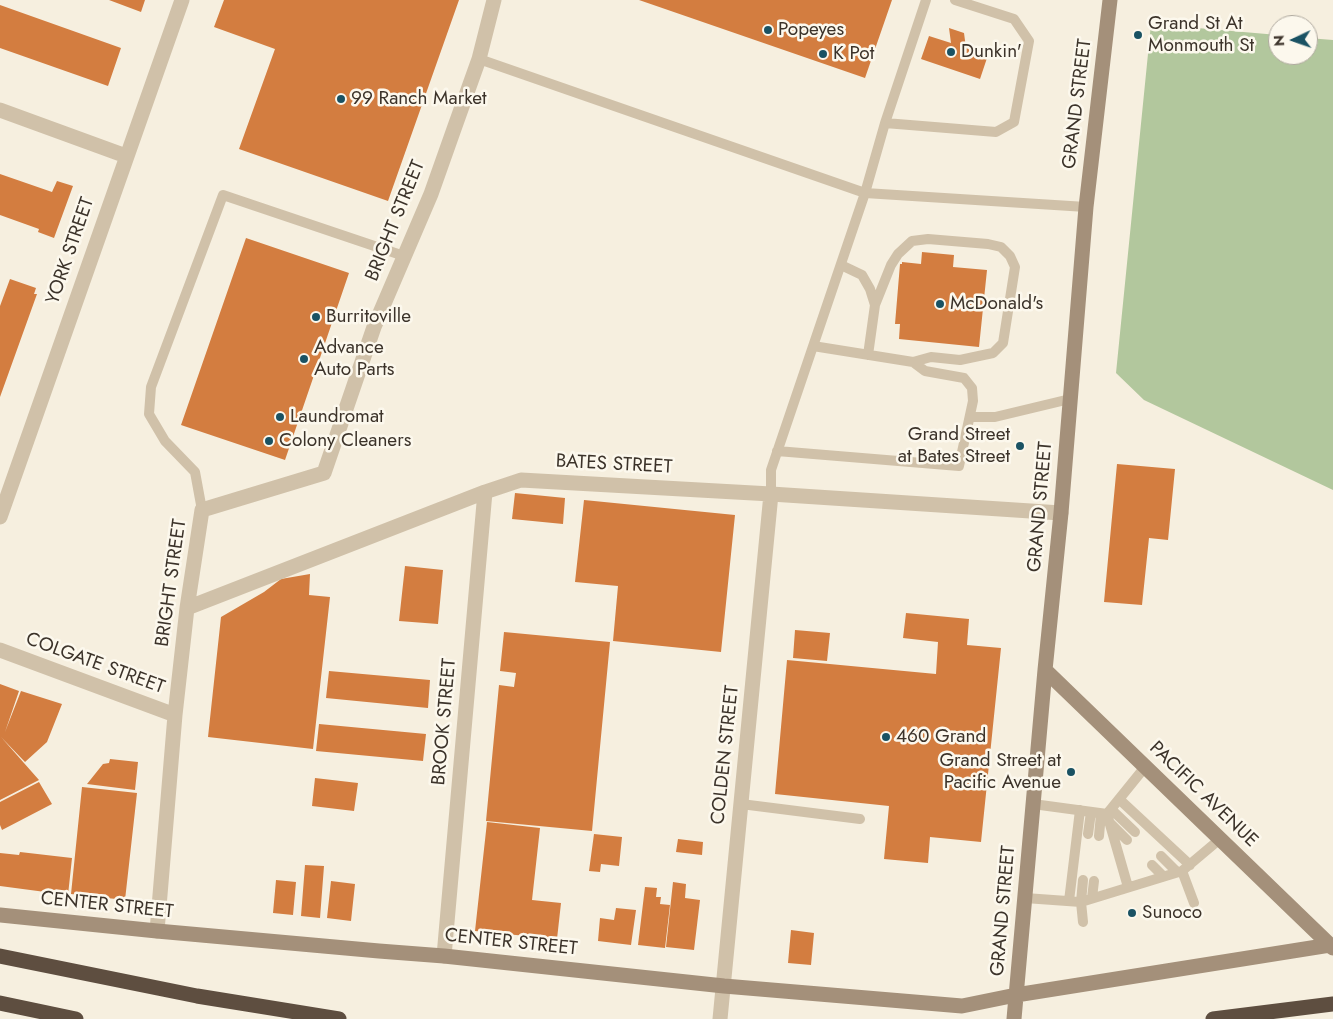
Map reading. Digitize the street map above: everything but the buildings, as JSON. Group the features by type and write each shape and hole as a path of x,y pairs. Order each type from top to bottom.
{"highway":[{"path":"0,956 197,996 339,1019"},
{"path":"0,1003 76,1019"},
{"path":"1213,1019 1333,1004"}],"main road":[{"name":"GRAND STREET","path":"1014,1019 1061,513 1086,207 1110,0"},
{"name":"PACIFIC AVENUE","path":"1045,670 1332,947"},
{"name":"CENTER STREET","path":"0,915 444,956 724,986 962,1006 1016,995 1332,947"}],"street":[{"name":"YORK STREET","path":"0,516 182,0"},
{"name":"BRIGHT STREET","path":"157,931 175,715 187,608 202,510 324,473 374,327 431,194 479,59 494,0"},
{"path":"0,110 126,156"},
{"name":"BATES STREET","path":"187,608 485,492 521,480 1061,513"},
{"name":"BROOK STREET","path":"444,956 485,492"},
{"name":"COLDEN STREET","path":"720,1019 771,494"},
{"name":"COLGATE STREET","path":"0,650 175,715"}],"lane":[{"path":"771,494 770,470 865,193 926,0"},
{"path":"886,123 996,132 1014,122 1029,41 1014,19 955,0"},
{"path":"479,59 865,193 1086,207"},
{"path":"202,510 196,472 165,441 149,414 151,387 224,196 404,256"},
{"path":"813,346 913,362 931,357 960,360 993,353 1003,343 1014,267 1010,256 1001,247 988,244 928,239 912,240 898,254 891,265 875,305 868,354"},
{"path":"841,265 862,276 870,289 875,305"},
{"path":"777,451 959,466 973,401 972,388 964,378 924,371 913,362"},
{"path":"970,417 995,416 1070,400"},
{"path":"1094,835 1104,814 1119,800 1145,767"},
{"path":"1119,800 1183,869 1194,903"},
{"path":"742,804 860,819"},
{"path":"1033,804 1104,814 1135,832"},
{"path":"1069,901 1080,810"},
{"path":"1104,814 1127,840"},
{"path":"1104,814 1128,887"},
{"path":"1025,898 1081,902 1183,869 1220,839"},
{"path":"1161,856 1183,869"},
{"path":"1152,865 1163,876"},
{"path":"1083,880 1081,902 1083,922"},
{"path":"1092,898 1094,881"}],"green space":[{"path":"1151,24 1268,34 1268,65 1318,65 1318,39 1333,40 1333,490 1144,400 1116,373"}],"place":[{"name":"Popeyes","path":"768,30"},
{"name":"Grand St At Monmouth St","path":"1138,35"},
{"name":"Dunkin'","path":"951,52"},
{"name":"K Pot","path":"823,54"},
{"name":"99 Ranch Market","path":"341,99"},
{"name":"McDonald's","path":"940,304"},
{"name":"Burritoville","path":"316,317"},
{"name":"Advance Auto Parts","path":"304,359"},
{"name":"Laundromat","path":"280,417"},
{"name":"Colony Cleaners","path":"269,441"},
{"name":"Grand Street at Bates Street","path":"1020,446"},
{"name":"460 Grand","path":"886,737"},
{"name":"Grand Street at Pacific Avenue","path":"1071,772"},
{"name":"Sunoco","path":"1132,913"}]}
